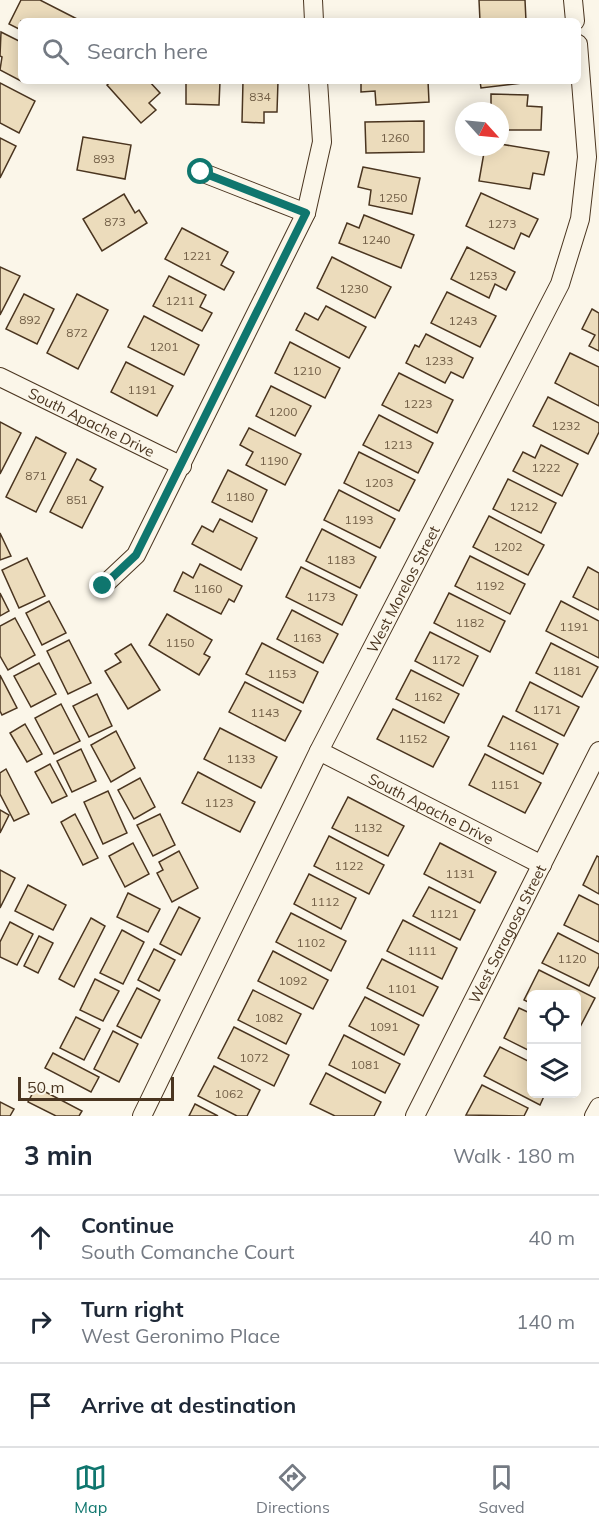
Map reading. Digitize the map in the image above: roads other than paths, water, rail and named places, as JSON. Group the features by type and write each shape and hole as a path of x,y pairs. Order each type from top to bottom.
{"street":[{"path":"313,0 314,18"},
{"path":"573,0 576,18"},
{"name":"West Morelos Street","path":"142,1116 319,751 560,284 580,219 587,158 581,82"},
{"path":"103,586 136,555 306,213 322,142 318,84"},
{"path":"201,172 306,213"},
{"name":"South Apache Drive","path":"0,377 182,466"},
{"name":"South Apache Drive","path":"319,751 542,865"},
{"name":"West Saragosa Street","path":"415,1116 599,751"},
{"path":"594,1116 599,1107"}]}
